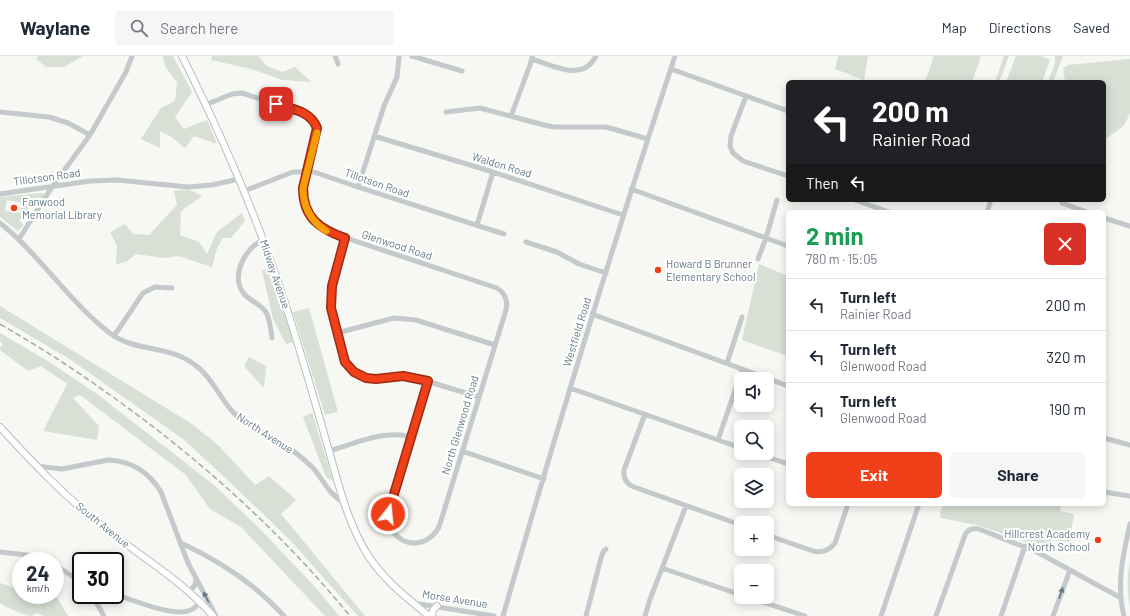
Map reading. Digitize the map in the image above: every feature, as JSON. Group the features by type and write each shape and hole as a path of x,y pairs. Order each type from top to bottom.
{"main road":[{"name":"Midway Avenue","path":"182,56 239,179 263,240 297,338 344,502"},
{"name":"South Avenue","path":"0,427 79,507 189,592 215,616"},
{"name":"North Avenue","path":"344,502 355,531 369,556 391,583 429,616"},
{"path":"432,616 433,610 437,606"}],"street":[{"path":"19,239 52,187 90,134 126,72 132,56"},
{"path":"335,56 338,64"},
{"path":"358,187 384,106 397,77 399,56"},
{"path":"412,56 462,71"},
{"path":"511,116 532,57 573,71 578,71 586,68 596,56"},
{"name":"Westfield Road","path":"503,616 592,314 675,56"},
{"path":"671,69 786,110"},
{"name":"Glenwood Road","path":"206,105 232,94 242,93 307,114 313,120 317,128 317,132 307,171 303,193 304,202 310,215 323,228 345,238 497,288 504,294"},
{"path":"746,96 731,136 730,146 733,153 743,161 786,175"},
{"path":"446,112 480,108 554,127 606,127 648,139"},
{"path":"0,112 49,117 90,134"},
{"name":"Waldon Road","path":"374,136 493,172 623,215"},
{"name":"Tillotson Road","path":"244,191 287,174 307,171 324,174 358,187 504,234"},
{"path":"476,225 493,172"},
{"name":"Tillotson Road","path":"0,194 104,180 188,187 212,185 239,179"},
{"path":"631,189 786,245"},
{"path":"758,259 777,200"},
{"path":"861,202 883,210"},
{"path":"1062,203 1081,210"},
{"path":"1106,219 1130,226"},
{"name":"North Avenue","path":"0,223 19,239 57,282 97,322 114,336 129,343 176,354 193,363 208,378 228,407 237,416 294,452 312,467 336,499 344,502"},
{"path":"345,238 332,286 331,296 331,308 345,362 356,374 369,378 403,376 428,381 479,397"},
{"path":"263,240 252,247 243,261 238,279 241,290 244,294 249,299 260,305 267,314 272,338"},
{"path":"526,242 558,252 579,264 606,273"},
{"path":"114,336 143,293 155,287 172,288"},
{"name":"North Glenwood Road","path":"411,437 388,514 388,520 392,530 402,540 415,543 426,541 437,532 441,523 507,307 504,294"},
{"path":"592,314 786,385"},
{"path":"728,363 742,317"},
{"path":"337,333 384,319 403,318 416,320 495,345"},
{"path":"718,440 742,370"},
{"path":"329,451 377,437 397,435 411,437 428,381"},
{"path":"570,388 734,446"},
{"path":"645,414 624,470 624,479 632,486 734,523"},
{"path":"1106,438 1130,444"},
{"path":"462,451 544,479"},
{"path":"774,459 786,463"},
{"path":"37,466 62,469 114,460 136,467 146,474 158,487 188,564 215,616"},
{"path":"1106,492 1130,496"},
{"path":"645,616 648,602 686,506"},
{"path":"774,537 813,551 825,551 835,543 847,506"},
{"path":"880,616 918,506"},
{"path":"1124,616 1121,598 1121,566 1130,524"},
{"path":"936,616 966,532 971,529 979,529 1025,546 1121,598"},
{"path":"181,543 207,555 231,570 254,587 284,616"},
{"path":"1001,616 1025,546"},
{"path":"586,616 601,558 606,549"},
{"path":"0,552 12,553"},
{"path":"662,568 734,593"},
{"path":"1053,616 1070,570"},
{"path":"189,592 195,585 196,577"},
{"path":"124,597 143,604 176,612 184,616"},
{"path":"176,612 186,612 192,610 200,602"},
{"name":"Morse Avenue","path":"413,603 494,616"},
{"path":"97,604 104,616"},
{"path":"769,604 805,616"}],"shaded area":[{"path":"38,56 83,56 64,67 46,67 36,59"},
{"path":"163,56 173,56 192,92 175,117 184,129 207,120 217,144 194,136 185,148 170,136 160,131 160,148 141,139 161,108 175,101 177,83 165,66"},
{"path":"212,56 258,56 267,66 282,72 295,67 312,82 282,80 251,69 211,60"},
{"path":"838,56 868,56 864,80 835,69"},
{"path":"934,56 981,56 973,80 926,80"},
{"path":"1004,56 1009,56 1000,80 996,80"},
{"path":"1016,56 1041,56 1050,60 1043,80 1007,80"},
{"path":"1055,56 1063,56 1054,80 1049,80 1055,63"},
{"path":"1130,59 1130,113 1125,124 1106,139 1106,80 1065,80 1063,68 1068,65"},
{"path":"188,189 202,196 181,211 180,235 199,242 207,254 217,232 242,213 245,221 231,238 223,238 217,248 212,267 178,256 164,258 136,254 126,262 116,264 117,246 110,232 125,224 133,234 149,235 177,205 174,191"},
{"path":"42,193 45,195 40,201 35,198 19,221 23,224 23,226 18,231 0,217 0,197","holes":["7,200 22,203 20,213 5,211"]},
{"path":"759,264 786,275 786,355 742,340"},
{"path":"268,269 294,342 286,344 273,319 262,270"},
{"path":"0,306 192,424 219,446 255,485 269,476 296,500 281,514 365,616 358,616 290,540 183,439 71,360 0,318"},
{"path":"309,308 338,412 325,415 293,312"},
{"path":"0,333 51,363 97,394 214,485 260,529 317,589 339,616 325,616 241,527 210,509 186,475 80,395 73,398 99,426 97,440 43,431 67,384 41,366 28,371 0,350 3,344 0,341"},
{"path":"249,357 266,366 264,388 244,366"},
{"path":"312,413 333,481 326,477 303,417"},
{"path":"942,506 1061,506 1060,511 1074,514 1069,542 1054,540 1048,550 981,526 941,518 940,513"},
{"path":"1130,562 1130,607 1128,596 1128,573"},
{"path":"0,583 12,587 12,604 61,604 68,616 44,616 37,613 28,616 0,603"}],"railway":[{"path":"0,324 57,359 104,391 180,448 252,511 319,580 350,616"}],"slow traffic":[{"path":"317,133 303,188 304,202 310,215 319,226 326,231"}],"place":[{"name":"Fanwood Memorial Library","path":"14,208"},
{"name":"Howard B Brunner Elementary School","path":"658,270"},
{"name":"Hillcrest Academy North School","path":"1098,540"}],"route":[{"path":"276,104 307,114 313,120 317,128 303,188 304,202 310,215 319,226 331,233 345,238 332,286 331,308 342,356 345,362 356,374 366,378 376,379 388,376 410,376 428,381 388,514"}]}
